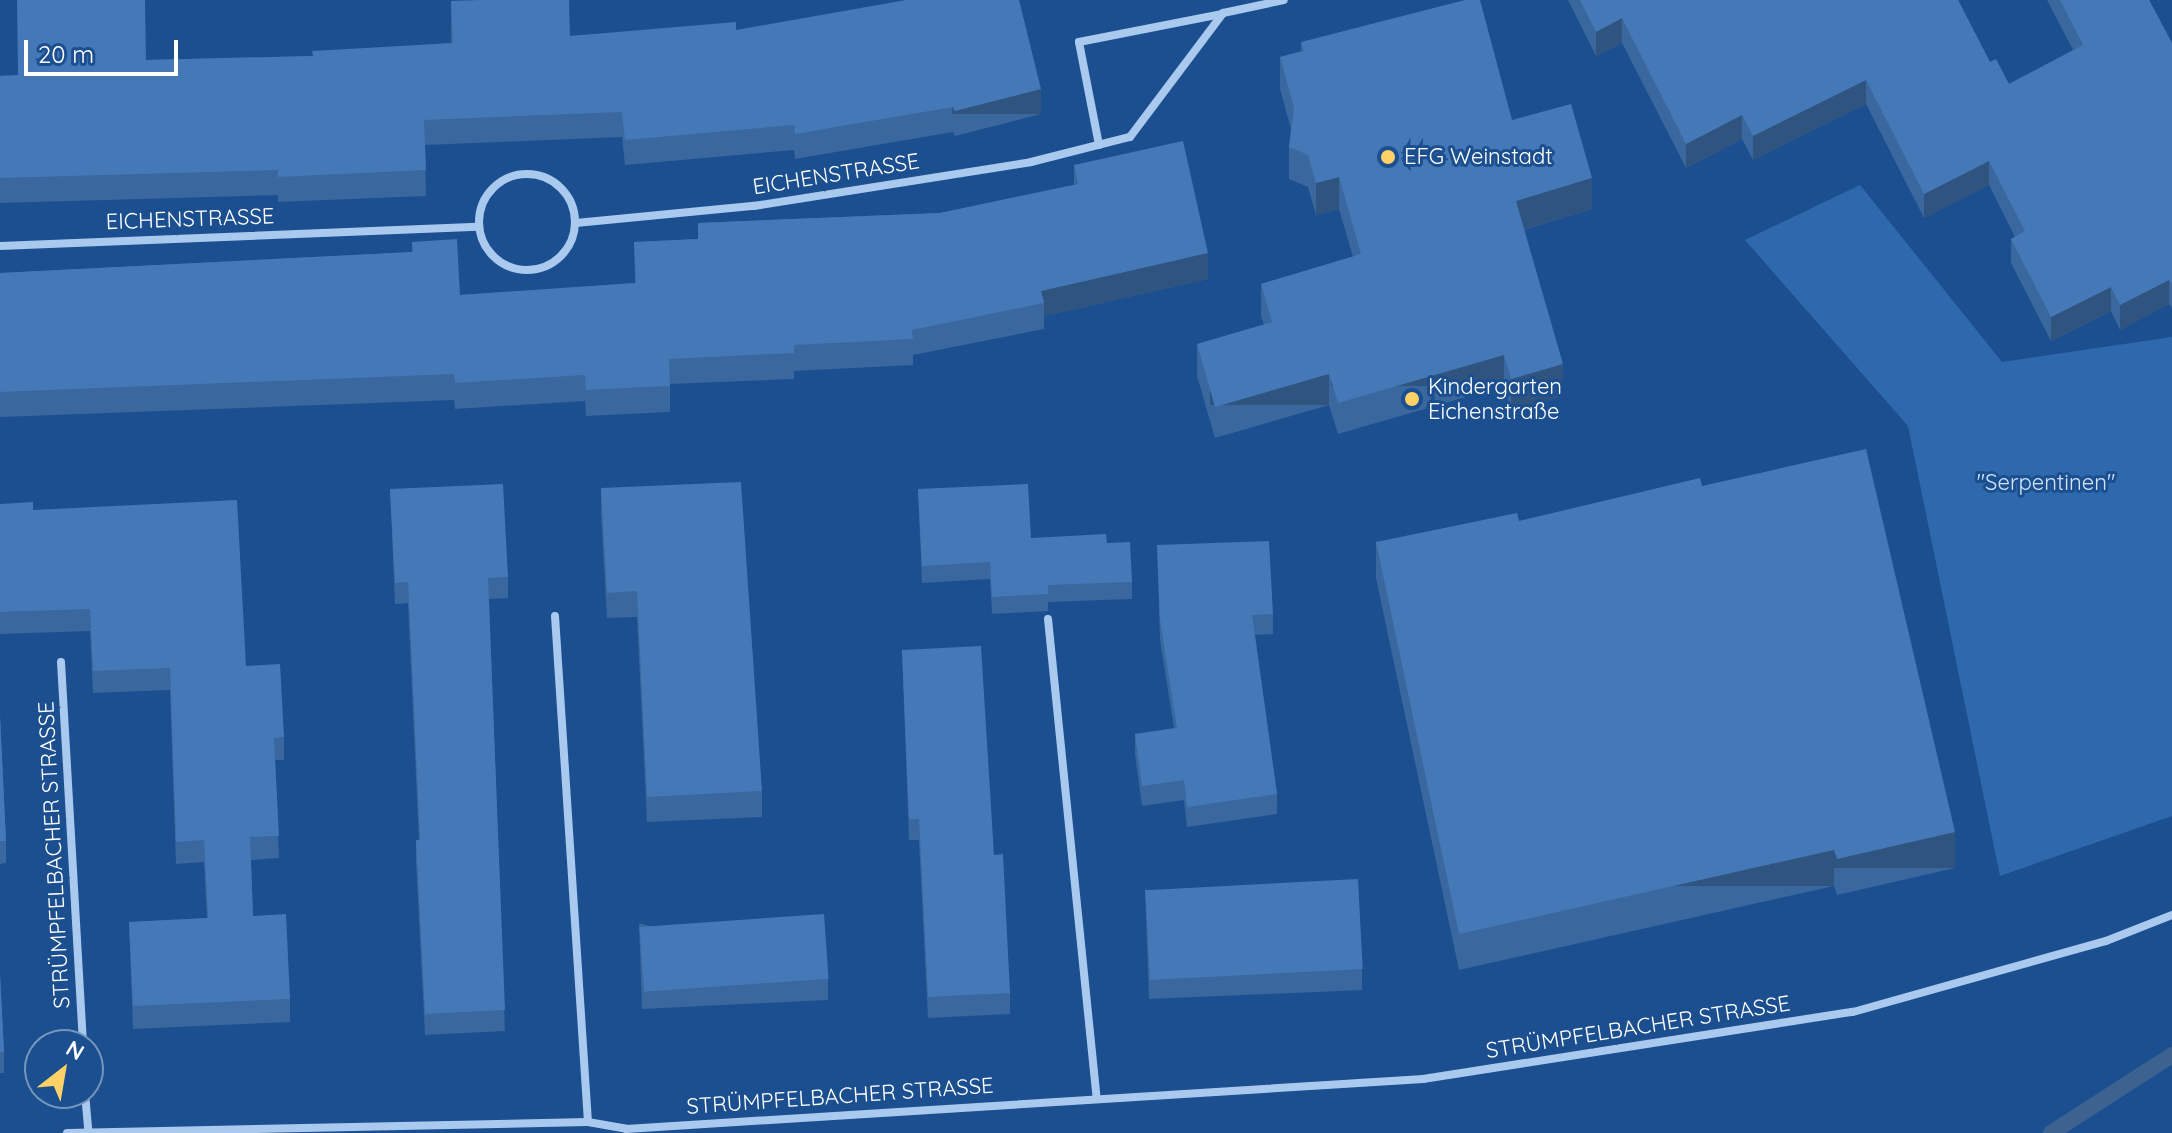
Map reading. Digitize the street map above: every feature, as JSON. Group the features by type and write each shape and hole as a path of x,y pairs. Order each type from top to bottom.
{"street":[{"path":"1099,145 1079,42 1284,0"},
{"name":"EICHENSTRASSE","path":"576,223 754,206 1031,162 1130,137 1223,13"},
{"path":"536,174 557,183 572,201 576,223 570,247 553,265 530,272 505,266 487,250 478,227 481,204 494,186 514,175 536,174"},
{"name":"EICHENSTRASSE","path":"0,246 478,227"},
{"path":"555,616 588,1122"},
{"path":"1048,619 1096,1095"},
{"name":"STRÜMPFELBACHER STRASSE","path":"61,662 82,1029"},
{"name":"STRÜMPFELBACHER STRASSE","path":"67,1133 588,1122 626,1129 1096,1095 1423,1079 1853,1012 2106,941 2172,915"},
{"path":"86,1109 88,1131"}],"green space":[{"name":"\"Serpentinen\"","path":"1860,185 2002,362 2172,337 2172,816 2000,876 1908,426 1745,240"}],"building":[{"path":"17,0 145,0 146,60 313,56 312,51 453,43 451,1 569,0 570,36 736,22 736,30 906,0 1019,0 1041,89 955,111 953,107 795,134 794,125 625,140 622,112 424,120 426,170 278,177 278,170 0,178 0,76 18,75"},
{"path":"1465,0 1480,0 1512,120 1571,104 1592,178 1516,201 1563,364 1511,379 1504,355 1338,403 1329,374 1215,407 1197,344 1272,322 1261,284 1361,254 1339,177 1316,183 1308,155 1289,147 1294,108 1280,57 1304,51 1301,42"},
{"path":"1580,0 1958,0 1990,62 1996,59 2009,84 2083,45 2060,0 2149,0 2172,43 2172,284 2169,280 2120,305 2111,287 2051,317 2011,239 2025,231 1989,161 1924,194 1866,80 1753,136 1742,115 1686,144 1622,18 1596,32"},
{"path":"1183,141 1208,253 1041,291 1044,303 912,330 913,339 794,345 794,353 669,359 670,386 586,390 585,375 455,383 454,374 0,392 0,273 413,252 412,242 457,239 460,295 636,283 634,242 698,239 698,223 940,213 1078,184 1074,165"},
{"path":"1866,449 1955,832 1837,859 1834,850 1459,934 1376,542 1517,513 1519,521 1700,478 1702,486"},
{"path":"741,482 762,791 647,797 637,591 607,593 601,488"},
{"path":"503,484 508,577 488,578 505,1010 425,1014 408,582 395,583 390,489"},
{"path":"1028,484 1031,538 1106,534 1107,543 1130,542 1132,582 1048,585 1048,594 992,597 990,562 922,566 918,489"},
{"path":"237,500 246,666 280,664 284,737 274,738 279,836 250,837 253,916 286,914 290,999 133,1006 129,922 208,918 204,840 176,842 170,668 93,671 90,609 0,612 0,504 33,502 33,510"},
{"path":"1269,541 1273,614 1252,615 1277,794 1187,807 1184,780 1142,786 1135,734 1177,728 1160,620 1157,545"},
{"path":"981,646 994,855 1003,854 1010,993 928,997 919,819 909,819 902,650"},
{"path":"0,716 6,841 0,841"},
{"path":"1358,879 1363,969 1150,980 1145,890"},
{"path":"824,914 829,979 644,992 639,927"},
{"path":"0,974 4,1052 0,1052"}],"waterway":[{"path":"2051,1133 2172,1055"}],"place":[{"name":"EFG Weinstadt","path":"1388,157"},
{"name":"Kindergarten Eichenstraße","path":"1412,399"}]}
